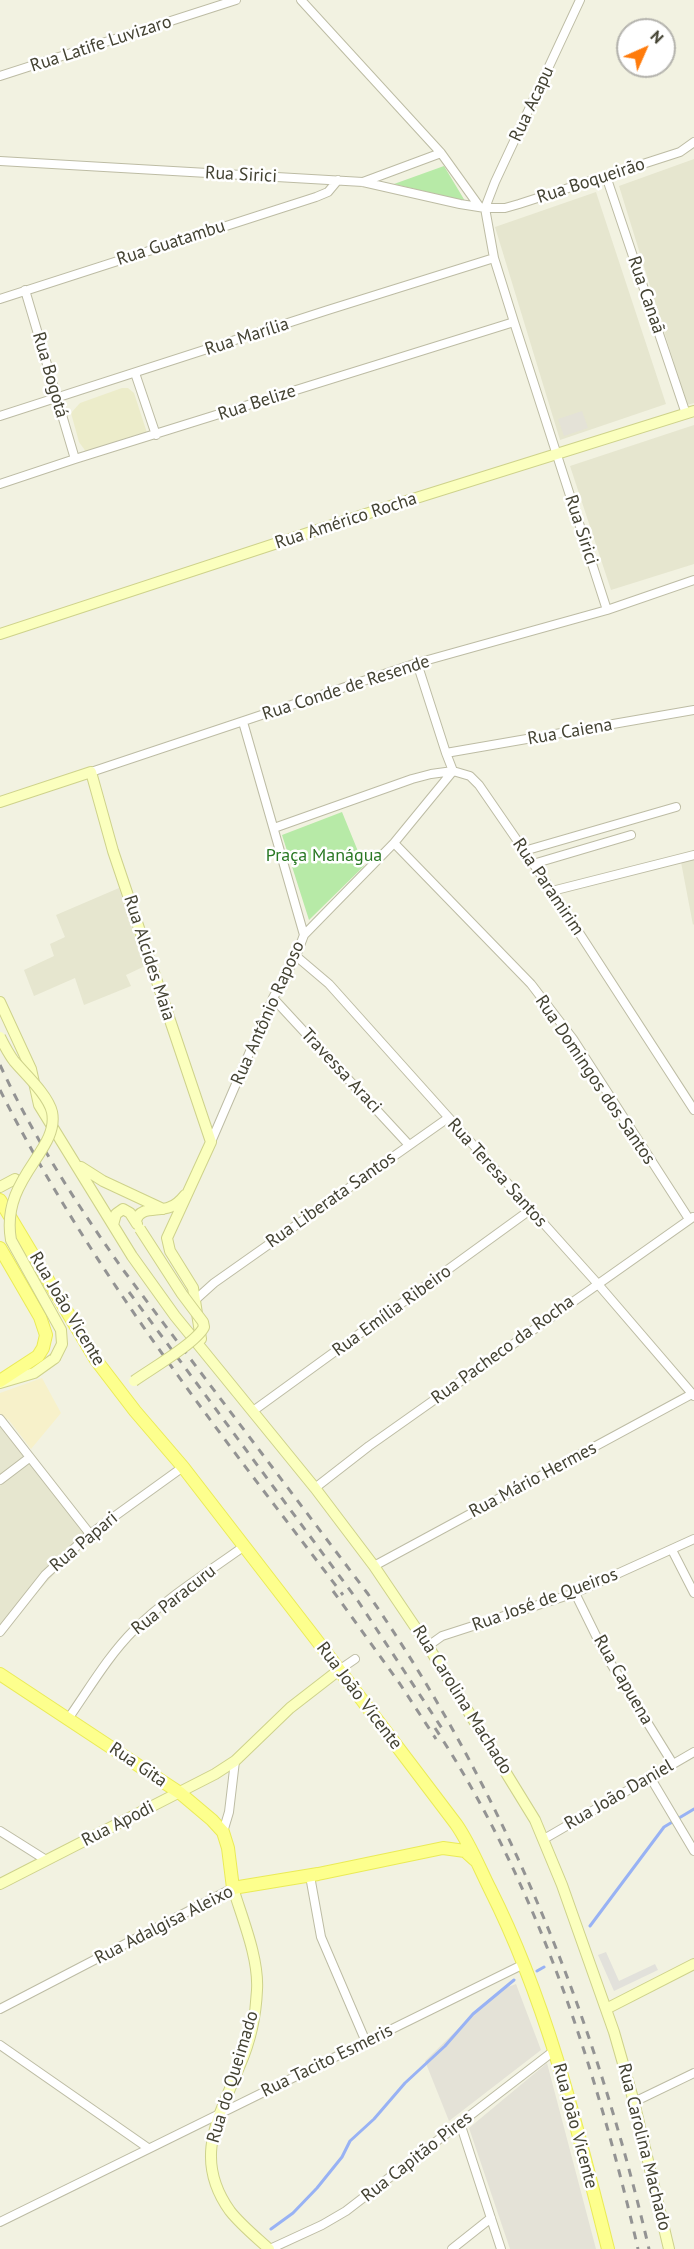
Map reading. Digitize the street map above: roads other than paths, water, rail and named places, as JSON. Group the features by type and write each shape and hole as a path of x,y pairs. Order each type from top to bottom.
{"main road":[{"name":"Rua Américo Rocha","path":"0,634 381,509 690,413"},
{"name":"Rua Conde de Resende","path":"0,802 91,772"},
{"name":"Rua Alcides Maia","path":"91,772 113,851 211,1142"},
{"name":"Rua Carolina Machado","path":"0,1002 31,1069 39,1105 112,1225 175,1316 315,1488 374,1566 428,1646 523,1798 544,1839 606,2009 634,2102 669,2249"},
{"path":"0,1037 11,1058 48,1103 52,1114 46,1135 15,1179 6,1199 5,1224 14,1245 61,1329 62,1344 55,1358 34,1373 0,1382"},
{"name":"Rua Antônio Raposo","path":"206,1353 200,1335 190,1282 170,1251 167,1241 185,1195 211,1142"},
{"path":"74,1160 96,1178 163,1209"},
{"path":"0,1187 15,1179"},
{"path":"138,1225 141,1213 163,1209 175,1204 185,1195"},
{"name":"Rua João Vicente","path":"0,1200 96,1360 183,1467 339,1670 456,1824 472,1850 524,1964 555,2050 608,2249"},
{"path":"112,1225 115,1216 122,1210 129,1211 182,1294 203,1322 204,1327 202,1332 120,1391"},
{"name":"Rua João Vicente","path":"0,1248 43,1322 45,1335 43,1348 35,1359 0,1382"},
{"path":"235,1761 290,1708 339,1670"},
{"name":"Rua Gita","path":"0,1674 180,1793 223,1832"},
{"name":"Rua Apodi","path":"0,1884 180,1793 235,1761"},
{"path":"443,1848 453,1838 456,1824"},
{"path":"223,1832 228,1848 233,1888"},
{"name":"Rua Adalgisa Aleixo","path":"233,1888 310,1876 443,1848 465,1851 476,1860"},
{"name":"Rua do Queimado","path":"233,1888 256,1967 257,1989 252,2027 241,2064 212,2134 210,2152 213,2177 220,2196 231,2212 270,2249"},
{"path":"606,2009 694,1964"}],"street":[{"name":"Rua Latife Luvizaro","path":"0,76 236,0"},
{"path":"301,0 441,153 482,207"},
{"name":"Rua Acapu","path":"482,207 580,0"},
{"name":"Rua Boqueirão","path":"482,207 505,208 519,204 680,152 694,142"},
{"path":"363,182 441,153"},
{"name":"Rua Sirici","path":"0,161 363,182 482,207 514,322 607,610"},
{"name":"Rua Canaã","path":"606,176 690,413"},
{"name":"Rua Guatambu","path":"0,299 316,197 328,192 338,180"},
{"name":"Rua Marília","path":"0,416 495,258"},
{"name":"Rua Bogotá","path":"26,290 75,459"},
{"name":"Rua Belize","path":"0,484 514,322"},
{"path":"135,373 156,435"},
{"name":"Rua Conde de Resende","path":"91,772 417,663 607,610 694,580"},
{"path":"417,663 453,771"},
{"name":"Rua Caiena","path":"446,753 694,710"},
{"name":"Rua Antônio Raposo","path":"211,1142 273,998 296,956 304,935 243,722"},
{"path":"274,828 412,778 453,771"},
{"path":"304,935 394,843 453,771"},
{"name":"Rua Paramirim","path":"453,771 470,776 479,784 552,891 694,1110"},
{"path":"524,851 676,807"},
{"path":"533,864 631,835"},
{"name":"Rua Domingos dos Santos","path":"394,843 531,984 573,1039 692,1218"},
{"path":"552,891 694,855"},
{"name":"Rua Teresa Santos","path":"296,956 329,984 597,1283 693,1395"},
{"name":"Travessa Araci","path":"273,998 408,1145"},
{"name":"Rua Liberata Santos","path":"194,1301 214,1283 448,1118"},
{"name":"Rua Emília Ribeiro","path":"253,1411 530,1210"},
{"name":"Rua Pacheco da Rocha","path":"315,1488 369,1446 692,1218"},
{"path":"190,1282 202,1285 214,1283"},
{"name":"Rua Mário Hermes","path":"374,1566 693,1395"},
{"path":"0,1419 90,1534"},
{"path":"0,1480 30,1458"},
{"name":"Rua Papari","path":"0,1632 45,1575 90,1534 183,1467"},
{"name":"Rua José de Queiros","path":"428,1646 442,1636 575,1593 672,1551 694,1539"},
{"name":"Rua Paracuru","path":"68,1719 118,1648 134,1630 243,1546"},
{"path":"672,1551 694,1593"},
{"name":"Rua Capuena","path":"575,1593 605,1654 673,1764"},
{"path":"339,1670 355,1659"},
{"name":"Rua João Daniel","path":"544,1839 694,1752"},
{"path":"223,1832 230,1802 235,1761"},
{"path":"650,1777 694,1851"},
{"path":"0,1831 46,1860"},
{"path":"310,1876 321,1937 366,2042"},
{"name":"Rua Adalgisa Aleixo","path":"0,2009 233,1888"},
{"name":"Rua Tacito Esmeris","path":"0,2222 524,1964"},
{"path":"0,2045 148,2148"},
{"name":"Rua Capitão Pires","path":"270,2249 346,2211 555,2050"},
{"path":"634,2102 694,2073"},
{"path":"460,2123 501,2249"},
{"path":"452,2249 491,2217"}],"waterway":[{"path":"590,1926 664,1827 694,1809"},
{"path":"537,1971 544,1967"},
{"path":"271,2229 293,2213 317,2188 342,2157 350,2141 374,2119 405,2083 445,2046 473,2014 514,1980"}],"railway":[{"path":"0,1065 42,1145 90,1221 124,1271 368,1594 417,1669 462,1747 503,1826 540,1908 572,1991 602,2076 649,2249"},
{"path":"0,1090 36,1158 117,1287 205,1412 343,1595"},
{"path":"129,1292 358,1601 445,1733"},
{"path":"333,1591 400,1684 436,1739"},
{"path":"435,1728 504,1850 559,1980 583,2046 603,2114 638,2249"}],"park label":[{"name":"Praça Manágua","path":"324,856"}]}
